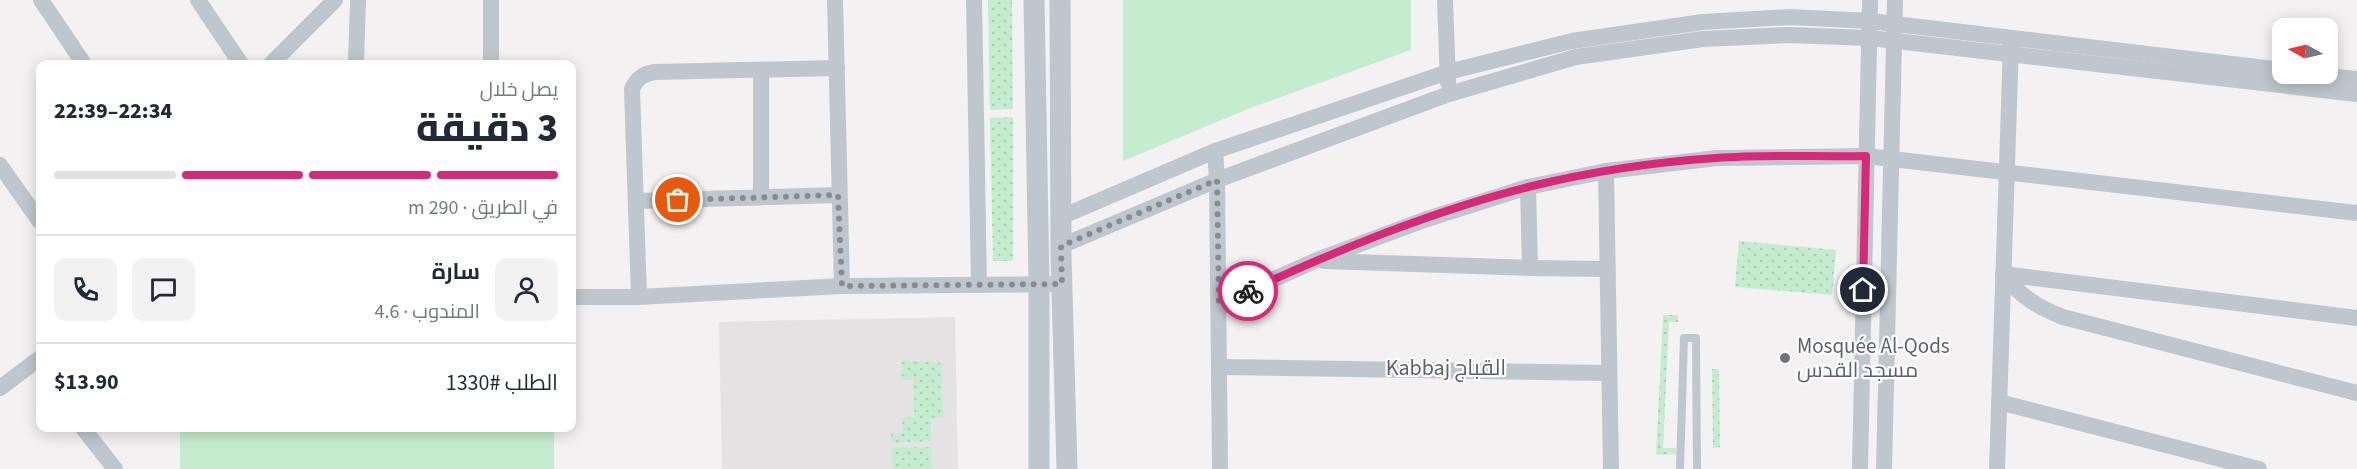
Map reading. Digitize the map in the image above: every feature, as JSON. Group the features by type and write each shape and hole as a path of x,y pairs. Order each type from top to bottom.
{"street":[{"path":"41,0 81,60"},
{"path":"198,0 238,60"},
{"path":"279,60 335,0"},
{"path":"356,60 358,0"},
{"path":"491,0 491,60"},
{"path":"835,0 842,286"},
{"path":"974,0 979,285"},
{"path":"1034,0 1039,284 1039,469"},
{"path":"1060,0 1061,246 1067,469"},
{"path":"1445,0 1449,94"},
{"path":"1860,469 1870,0"},
{"path":"1884,469 1895,0"},
{"path":"1061,217 1215,151 1448,72 1572,41 1703,22 1790,17 2357,94"},
{"path":"1061,246 1217,180 1449,94 1576,57 1703,39 1870,29"},
{"path":"2011,46 2272,69"},
{"path":"1997,469 2011,46"},
{"path":"639,297 632,89 635,82 640,77 655,72 837,68"},
{"path":"760,70 761,197"},
{"path":"2338,77 2357,79"},
{"path":"1215,151 1220,469"},
{"path":"1219,304 1317,260 1424,220 1528,187 1605,171 1717,158 1866,156 1891,158 2357,213"},
{"path":"0,165 36,216"},
{"path":"1605,171 1611,469"},
{"path":"1528,187 1530,268"},
{"path":"636,201 838,195"},
{"path":"1317,260 1607,269"},
{"path":"2003,274 2357,318"},
{"path":"2003,274 2016,290 2032,303 2062,317 2357,393"},
{"path":"576,297 639,297 842,286 1062,284"},
{"path":"2,383 36,365"},
{"path":"1220,367 1609,373"},
{"path":"1999,402 2259,469"},
{"path":"86,432 115,469"}],"lane":[{"path":"1680,469 1684,338 1696,338 1697,469"}],"shaded area":[{"path":"955,317 958,469 722,469 719,322"}],"green space":[{"path":"988,0 1012,0 1013,109 990,110"},
{"path":"1123,0 1411,0 1411,50 1248,109 1123,161"},
{"path":"1013,117 1013,261 993,261 990,118"},
{"path":"1739,241 1836,250 1832,295 1735,287"},
{"path":"1663,315 1678,315 1678,322 1669,322 1663,448 1676,448 1676,454 1656,455"},
{"path":"901,360 942,363 943,417 931,418 931,441 891,443 891,433 903,433 902,418 914,417 913,380 901,380"},
{"path":"1712,369 1719,369 1720,447 1713,448"},
{"path":"180,432 554,432 554,469 180,469"},
{"path":"931,447 932,469 893,469 892,448"}],"way so far":[{"path":"678,200 838,195 842,286 1062,284 1061,246 1217,180 1219,304 1248,291"}],"place":[{"name":"Mosquée Al-Qods مسجد القدس","path":"1785,358"}],"district":[{"name":"Kabbaj القباج","path":"1446,367"}],"route":[{"path":"1248,291 1317,260 1424,220 1528,187 1605,171 1717,158 1866,156 1863,290"}]}
